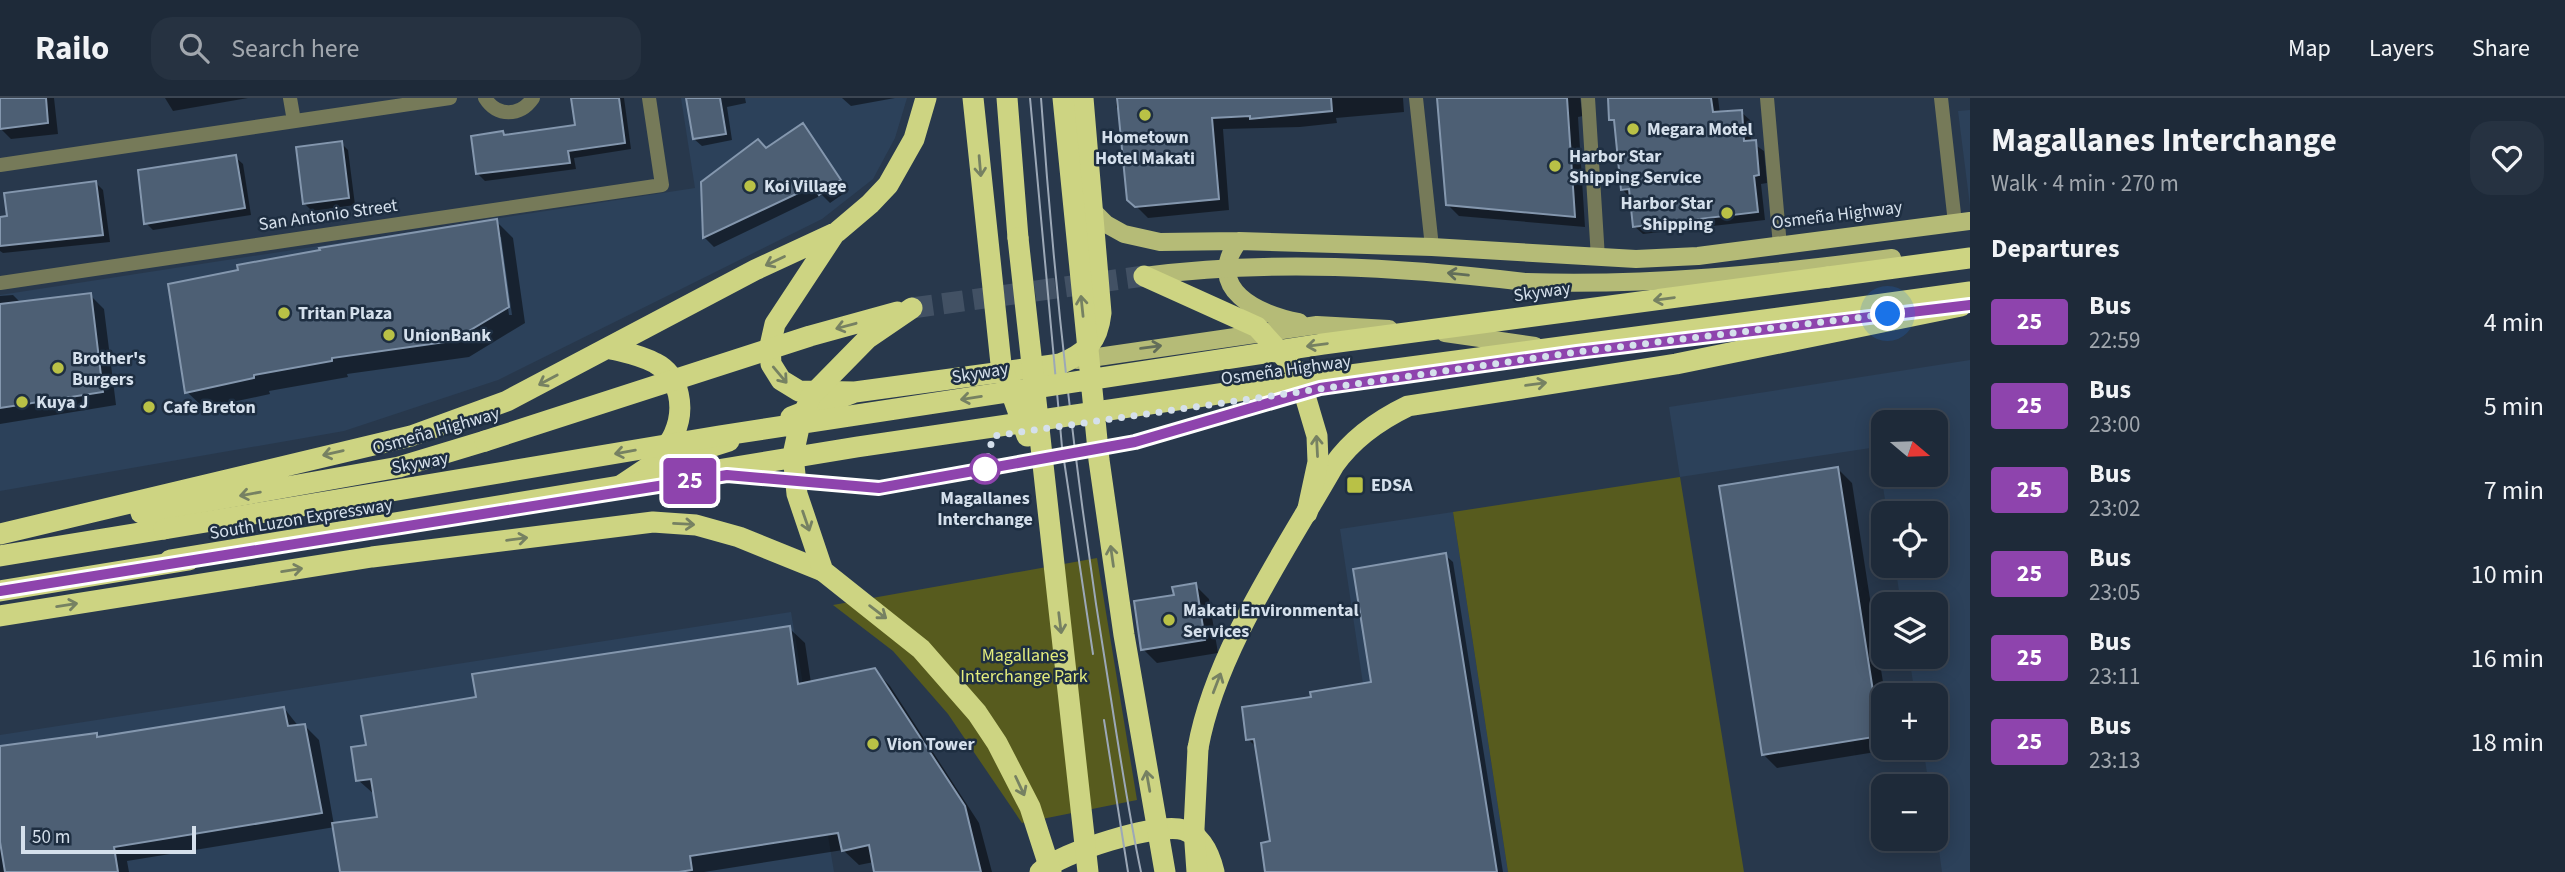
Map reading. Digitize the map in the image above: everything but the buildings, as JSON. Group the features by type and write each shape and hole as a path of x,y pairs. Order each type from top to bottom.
{"highway":[{"path":"0,535 411,436 507,401 755,270 837,232 870,204 888,184 914,139 926,98"},
{"path":"973,98 1001,364 1044,482"},
{"path":"1007,98 1044,482 1088,872"},
{"path":"1063,98 1099,460 1124,635 1165,872"},
{"path":"837,232 775,324 770,346 771,364 781,380 799,391 855,392 1060,364 1082,354 1093,342 1101,313 1083,98"},
{"name":"Skyway","path":"0,556 719,436 1309,346 1970,258"},
{"path":"1144,276 1257,327 1298,372 1317,436 1318,462 1307,513"},
{"path":"1197,872 1194,829 1198,748 1202,723 1225,661 1343,452 1366,430 1408,406 1469,394 1676,364 1967,301"},
{"path":"0,589 871,445 1328,378 1967,301"},
{"name":"Osmeña Highway","path":"0,535 342,479 399,467 485,442 810,336 912,308 868,338 821,384 811,396 800,423 793,455 792,477 823,571"},
{"path":"608,348 658,364 672,377 680,397 674,435 650,466"},
{"path":"610,492 650,466 734,439 855,392"},
{"name":"South Luzon Expressway","path":"0,589 610,492"},
{"path":"0,616 372,557 653,523 696,525 739,537 823,571 921,649 977,713 1020,785 1043,841 1051,872"},
{"path":"1040,872 1062,856 1083,847 1124,837 1181,829 1193,835 1210,854 1214,872"}],"main road":[{"name":"Osmeña Highway","path":"1091,209 1106,224 1140,240 1432,247 1598,258 1698,256 1962,222"},
{"path":"1239,241 1229,253 1226,267 1231,287 1248,304 1281,319 1317,325 1456,334 1577,352"},
{"path":"1144,276 1215,267 1282,265 1404,269 1526,282 1600,284 1676,281 1790,271 1970,248"},
{"name":"Osmeña Highway","path":"610,492 1577,352 1967,301"},
{"path":"1060,364 1110,353 1317,325"}],"street":[{"path":"290,98 294,121"},
{"path":"0,165 450,98"},
{"path":"485,98 492,107 509,113 525,107 533,98"},
{"name":"San Antonio Street","path":"0,284 662,186 649,98"},
{"path":"1416,98 1432,247"},
{"path":"1587,98 1598,258"},
{"path":"1767,98 1780,246"},
{"path":"1941,98 1962,222"}],"shaded area":[{"path":"681,98 907,98 895,138 873,179 822,219 498,380 344,431 0,491 0,295 695,188"},
{"path":"1970,110 1970,206 1958,111"},
{"path":"1970,360 1970,872 1942,872 1939,851 1948,851 1948,774 1927,774 1925,760 1948,760 1948,683 1913,683 1911,669 1948,669 1948,592 1899,592 1897,578 1948,578 1948,501 1885,501 1883,487 1948,487 1948,410 1871,410 1871,448 1680,477 1669,407"},
{"path":"1453,512 1508,872 1391,872 1340,529"},
{"path":"791,612 834,872 0,872 0,735"}],"green space":[{"path":"1680,477 1744,872 1508,872 1453,512"},
{"name":"Magallanes Interchange Park","path":"1097,558 1137,800 1022,823 948,714 893,651 833,605"}],"tunnel":[{"path":"912,308 1144,276"}],"tram line":[{"path":"1030,98 1062,447 1093,654"},
{"path":"1041,98 1053,249 1078,474 1099,624 1141,872"},
{"path":"1104,720 1128,872"}],"bus line":[{"name":"25","path":"0,591 727,475 879,488 1135,442 1320,388 1577,352 1970,305"}],"place":[{"name":"Hometown Hotel Makati","path":"1145,115"},
{"name":"Megara Motel","path":"1633,129"},
{"name":"Harbor Star Shipping Service","path":"1555,166"},
{"name":"Koi Village","path":"750,186"},
{"name":"Harbor Star Shipping","path":"1727,213"},
{"name":"Tritan Plaza","path":"284,313"},
{"name":"UnionBank","path":"389,335"},
{"name":"Brother's Burgers","path":"58,368"},
{"name":"Kuya J","path":"22,402"},
{"name":"Cafe Breton","path":"149,407"},
{"name":"Magallanes Interchange","path":"985,469"},
{"name":"EDSA","path":"1355,485"},
{"name":"Makati Environmental Services","path":"1169,620"},
{"name":"Vion Tower","path":"873,744"}],"route":[{"path":"985,469 993,436 1577,352 1888,314"}]}
